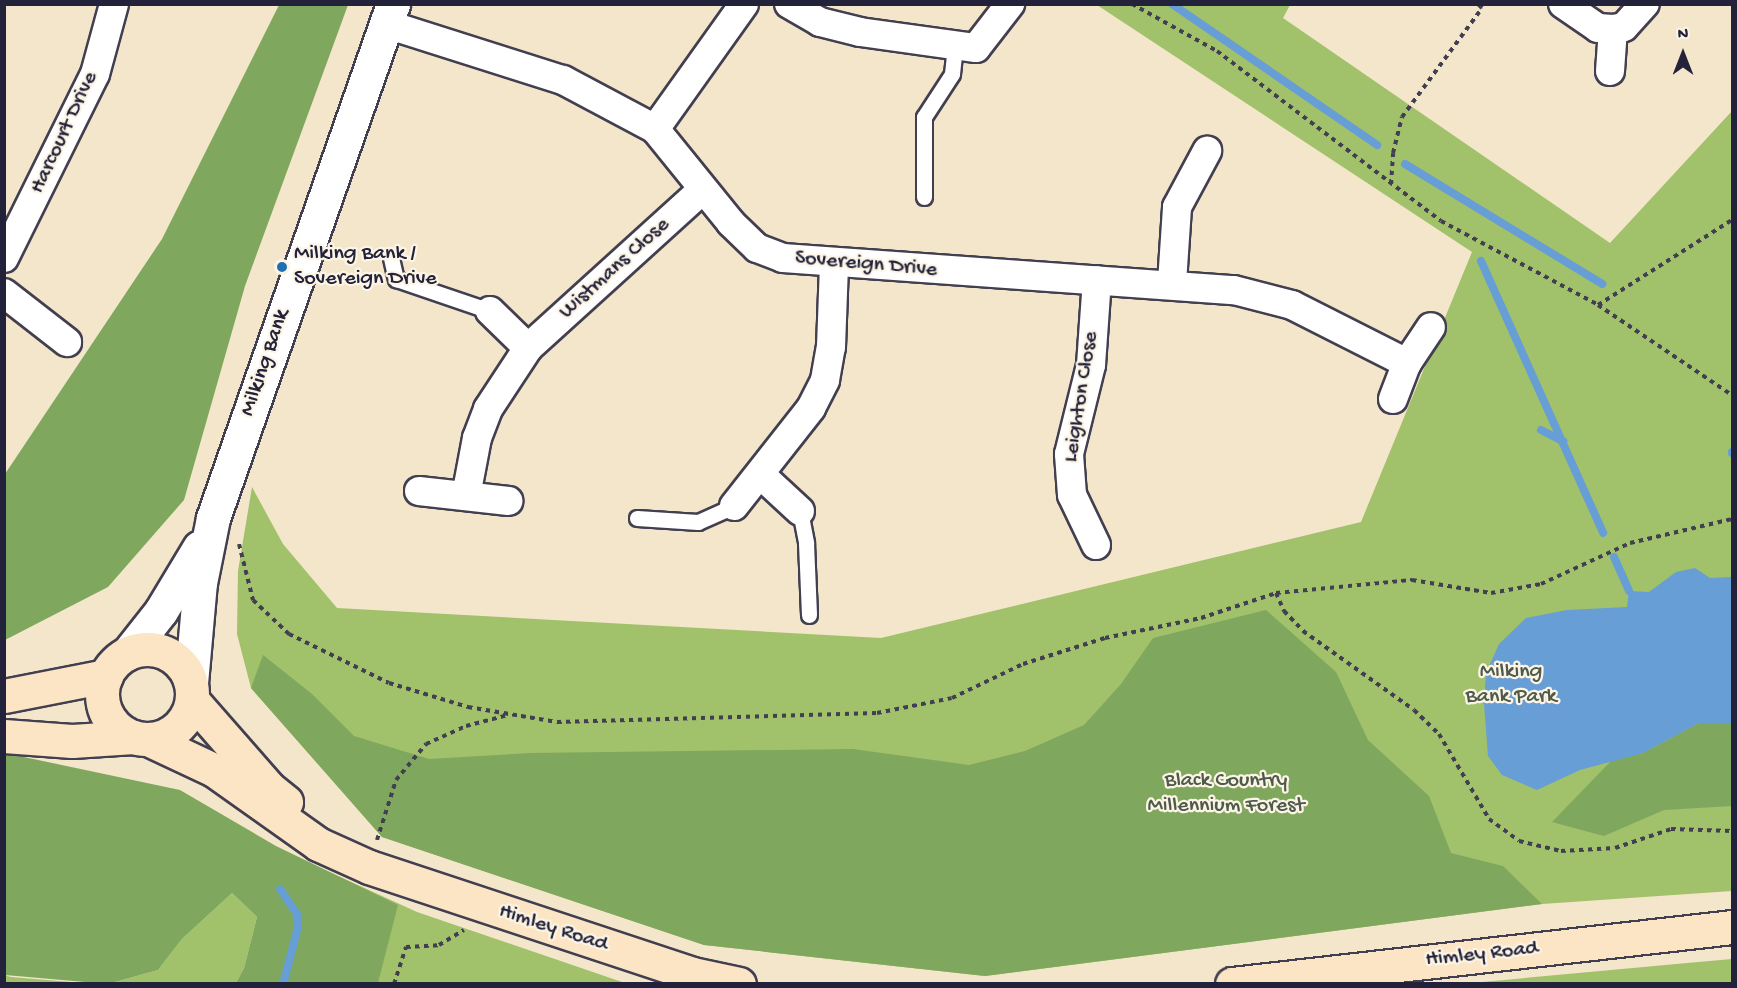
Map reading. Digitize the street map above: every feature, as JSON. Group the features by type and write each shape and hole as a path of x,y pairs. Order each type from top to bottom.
{"main road":[{"path":"144,649 165,652 185,669 192,691 186,718 175,729 141,738 120,730 104,708 102,690 106,676 114,663 128,653 144,649"},
{"path":"4,696 106,676"},
{"name":"Himley Road","path":"192,691 269,788 369,867"},
{"name":"Himley Road","path":"4,736 72,741 141,738 214,770 318,844 369,867 692,974 739,984"},
{"name":"Himley Road","path":"1232,984 1732,927"}],"street":[{"name":"Harcourt Drive","path":"4,258 95,74 114,4"},
{"path":"655,129 744,4"},
{"path":"789,4 830,25 976,48 1010,4"},
{"path":"1563,4 1598,28 1613,29 1624,27 1645,4"},
{"name":"Sovereign Drive","path":"389,14 563,80 655,129 702,190 757,248 783,258 834,264 1172,283 1234,290 1292,305 1407,363"},
{"name":"Milking Bank","path":"192,691 200,583 225,527 389,14"},
{"path":"1610,71 1613,29"},
{"path":"1172,283 1177,207 1207,151"},
{"name":"Wistmans Close","path":"466,496 477,438 488,409 528,348 702,190"},
{"path":"734,506 761,475 811,408 825,380 831,347 834,264"},
{"name":"Leighton Close","path":"1096,545 1072,495 1069,454 1091,365 1097,280"},
{"path":"4,293 67,342"},
{"path":"490,311 528,348"},
{"path":"1393,399 1407,363 1431,327"},
{"path":"761,475 800,511"},
{"path":"419,491 508,501"},
{"name":"Milking Bank","path":"128,653 225,527"}],"lane":[{"path":"924,197 924,117 952,74 955,46"},
{"path":"391,258 396,279 490,311"},
{"path":"637,518 698,522 734,506"},
{"path":"800,511 809,615"}],"path":[{"path":"1132,4 1217,51 1441,221 1598,305 1732,395"},
{"path":"1391,184 1401,117 1482,8 1478,4"},
{"path":"1598,305 1732,220"},
{"path":"225,527 253,600 289,634 389,683 468,707 557,722 877,713 952,698 1033,661 1105,638 1202,618 1276,593 1412,580 1491,592 1511,589 1541,584 1630,543 1732,519"},
{"path":"1276,593 1284,611 1303,631 1414,710 1439,734 1490,819 1519,841 1561,851 1615,848 1671,830 1732,831"},
{"path":"369,867 396,780 426,744 466,726 512,714"},
{"path":"394,984 406,947 439,945 472,924 484,906"}],"green space":[{"path":"279,5 348,5 245,286 184,500 108,587 5,640 5,474 162,239"},
{"name":"Milking Bank Park","path":"1097,5 1290,5 1283,18 1610,243 1732,111 1732,891 1542,904 985,976 704,945 382,837 251,688 237,634 238,571 252,487 283,544 337,608 881,638 1361,522 1472,252"},
{"name":"Black Country Millennium Forest","path":"1266,610 1336,672 1368,740 1429,796 1451,853 1503,866 1542,904 985,976 704,945 382,837 251,688 263,655 312,694 354,736 429,759 531,753 853,749 969,765 1025,751 1084,725 1121,684 1153,638"},
{"path":"1720,721 1732,724 1732,806 1664,810 1604,836 1552,822 1611,761 1643,753 1699,723"},
{"path":"5,753 180,790 276,846 398,905 378,983 236,983 244,968 257,917 232,893 182,939 158,970 108,984 5,975"},
{"path":"325,870 417,912 625,983 275,984"},
{"path":"232,893 257,917 244,968 236,983 108,984 158,970 182,939"},
{"path":"1732,959 1732,983 1471,983 1698,962"},
{"path":"4,975 11,977 83,983 5,983"}],"water":[{"path":"1695,568 1710,578 1732,577 1732,724 1699,723 1643,753 1580,770 1537,790 1502,775 1488,756 1484,703 1486,673 1499,644 1526,618 1567,610 1627,607 1629,591 1649,592 1676,572"}],"waterway":[{"path":"1172,4 1377,145"},
{"path":"1405,164 1602,284"},
{"path":"1481,261 1603,533"},
{"path":"1541,430 1563,441"},
{"path":"1614,557 1629,591"},
{"path":"280,889 297,914 298,927 283,984"}],"place":[{"name":"Milking Bank / Sovereign Drive","path":"282,267"}]}
